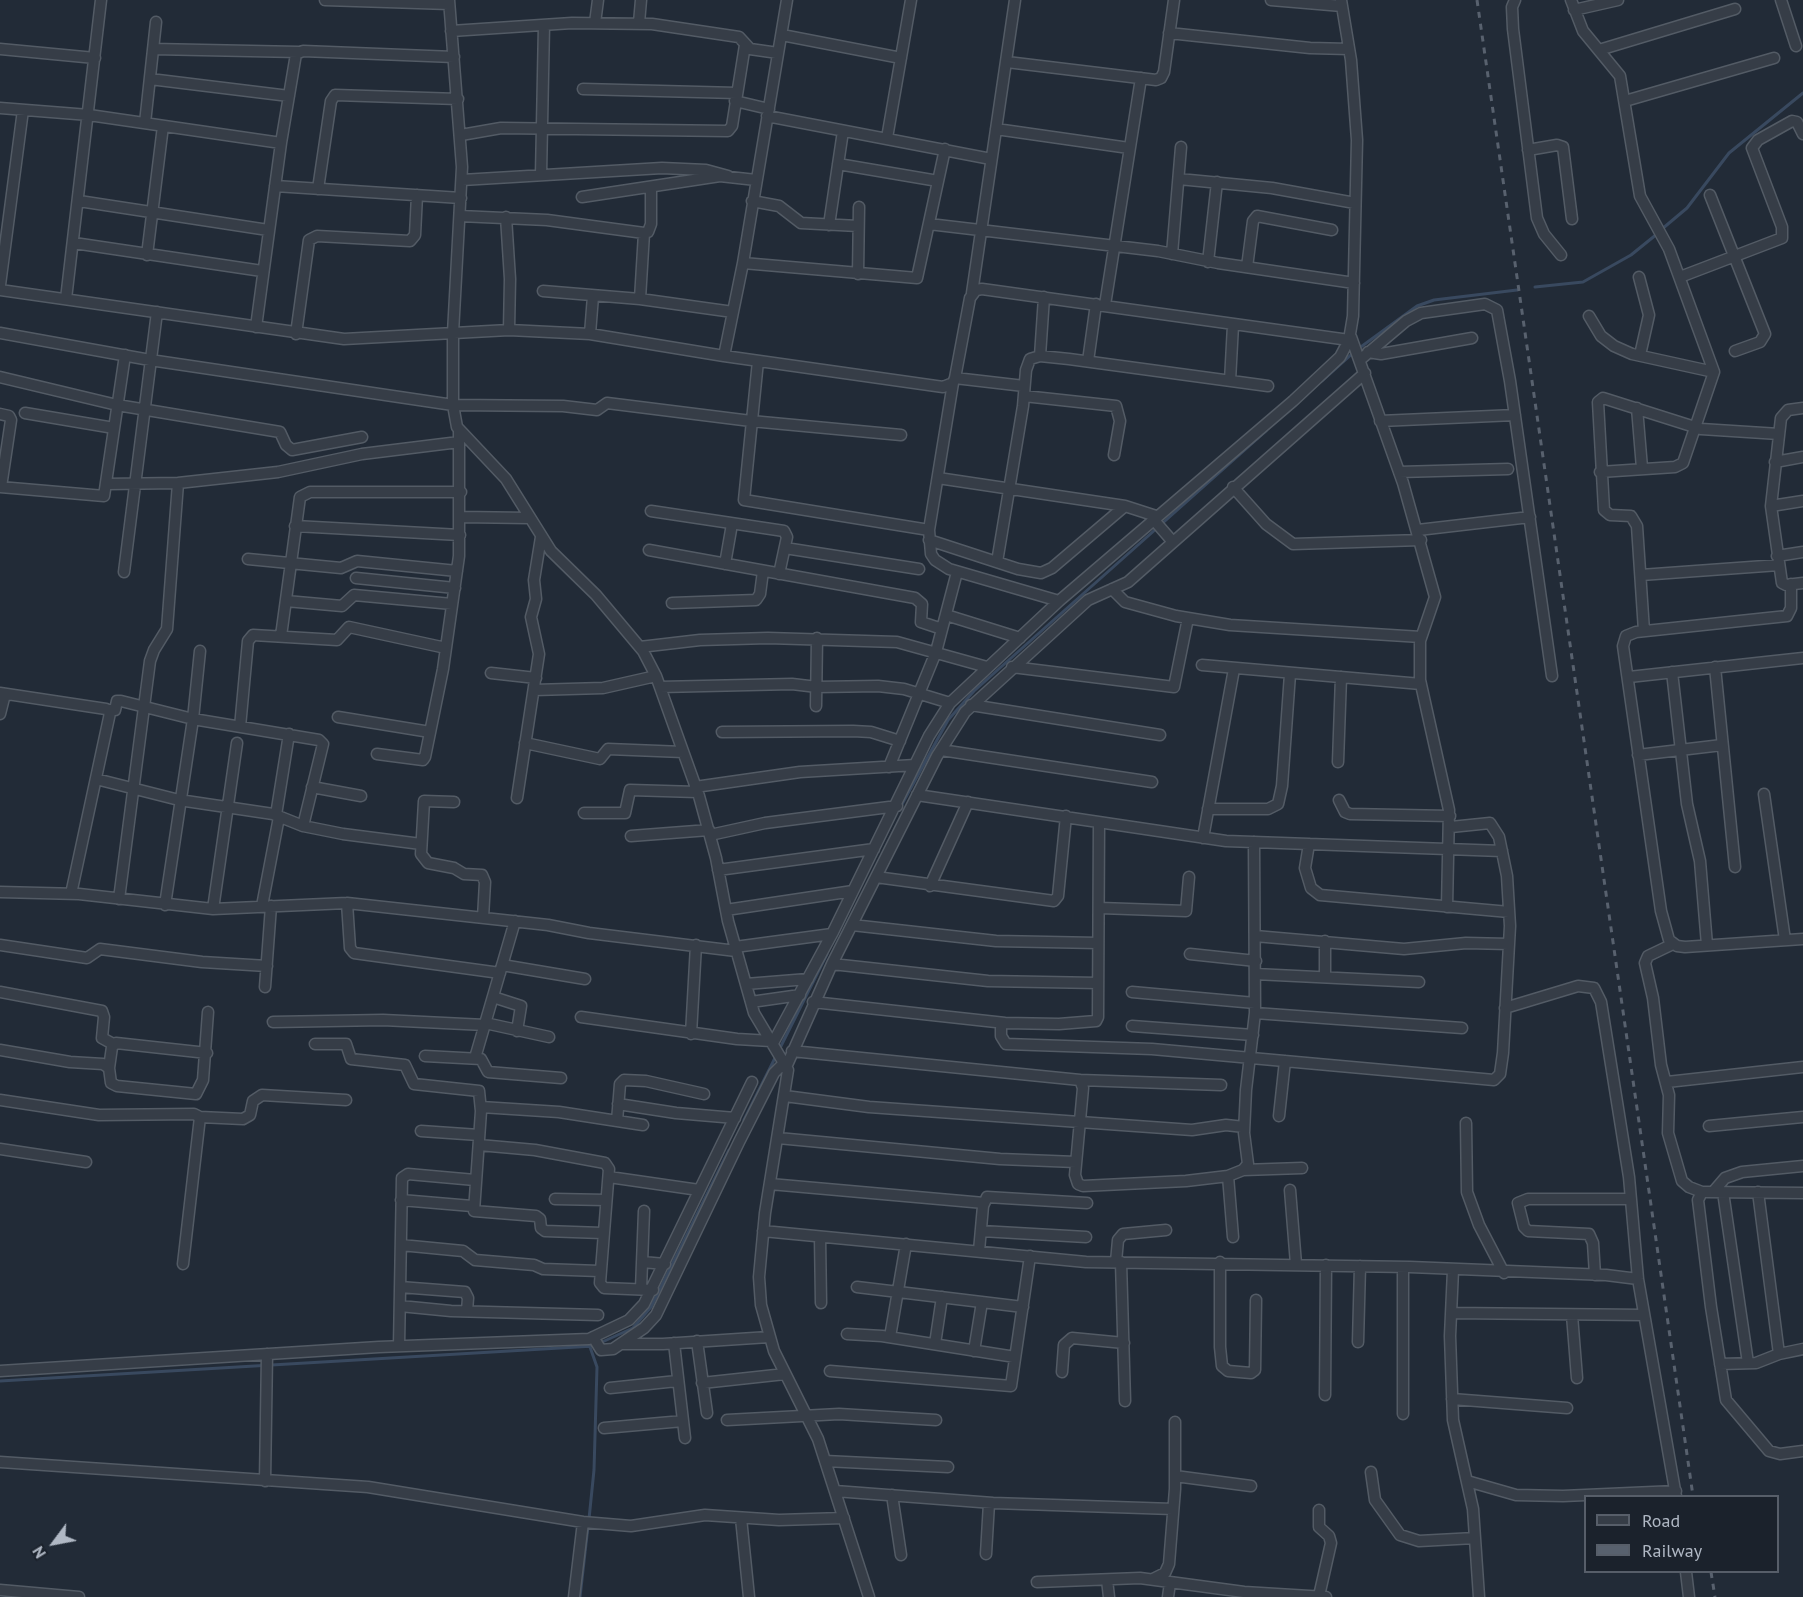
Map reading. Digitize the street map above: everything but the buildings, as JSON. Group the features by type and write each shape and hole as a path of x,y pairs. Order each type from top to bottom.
{"street":[{"path":"66,299 101,0"},
{"path":"325,0 449,2 458,99 462,180 453,333 453,405 459,437 461,517 455,588 446,648 423,760 377,754"},
{"path":"595,23 598,0"},
{"path":"639,23 641,0"},
{"path":"724,356 743,263 788,0"},
{"path":"886,138 911,0"},
{"path":"1015,0 982,232 954,380 929,535 935,560 957,572 1059,602"},
{"path":"1006,62 1156,80 1161,78 1174,0"},
{"path":"1271,0 1342,3 1349,49 1357,140 1354,283 1357,348 1419,535 1435,597 1421,637 1421,684 1438,750 1450,821 1447,907"},
{"path":"1515,0 1512,7 1513,28 1540,227 1561,255"},
{"path":"1600,472 1675,467 1683,463 1714,372 1665,240 1640,196 1620,76 1583,31 1572,5 1618,0"},
{"path":"1780,0 1796,46"},
{"path":"1599,50 1735,9"},
{"path":"145,123 156,22"},
{"path":"451,31 544,25 639,23 739,37 750,49 778,53"},
{"path":"541,175 540,128 544,25"},
{"path":"1169,33 1349,49"},
{"path":"782,35 901,58"},
{"path":"460,135 501,128 725,132 731,129 745,45"},
{"path":"0,48 95,58"},
{"path":"153,49 454,57"},
{"path":"256,327 281,143 295,57 299,52"},
{"path":"1625,101 1774,58"},
{"path":"1088,362 1113,247 1141,78"},
{"path":"150,80 289,96"},
{"path":"583,89 736,97 768,112 843,131 945,148 991,159"},
{"path":"318,189 331,101 335,95 458,99"},
{"path":"0,108 89,115 281,143"},
{"path":"24,110 4,224 0,288 296,334 344,339 509,330 590,334 724,356 943,387 954,380 1116,406 1120,421 1114,455"},
{"path":"1680,277 1782,238 1782,227 1752,148 1758,140 1787,122 1800,122 1803,134"},
{"path":"147,255 163,126"},
{"path":"996,129 1129,148"},
{"path":"829,225 843,131"},
{"path":"1528,150 1557,145 1563,147 1572,219"},
{"path":"1172,254 1181,147"},
{"path":"743,263 917,278 945,148"},
{"path":"838,164 938,181"},
{"path":"462,180 674,168 706,170 756,180"},
{"path":"582,197 728,176"},
{"path":"1179,179 1272,188 1355,203"},
{"path":"1208,262 1217,182"},
{"path":"275,186 461,198"},
{"path":"460,216 506,217 644,233 648,232 651,224 651,188"},
{"path":"296,334 309,240 317,236 410,241 415,235 417,195"},
{"path":"1710,195 1765,334 1760,342 1735,351"},
{"path":"79,201 268,230"},
{"path":"752,201 779,206 801,224 858,226"},
{"path":"858,274 859,207"},
{"path":"1247,267 1253,220 1257,216 1332,230"},
{"path":"506,217 510,279 509,330"},
{"path":"929,224 1172,254 1208,262 1354,283"},
{"path":"640,299 644,233"},
{"path":"74,243 262,271"},
{"path":"1639,277 1649,315 1640,355"},
{"path":"972,293 982,289 1101,305 1233,325 1381,354 1472,338"},
{"path":"543,291 640,299 733,312"},
{"path":"590,334 594,296"},
{"path":"1040,356 1044,297"},
{"path":"772,1043 832,934 897,806 915,765 950,703 1059,602 1157,522 1340,357 1421,313 1490,304 1497,310 1515,415 1552,676"},
{"path":"124,572 158,312"},
{"path":"1589,316 1606,341 1614,346 1640,355 1714,372"},
{"path":"1230,381 1233,325"},
{"path":"0,333 150,360 453,405 563,406 597,410 607,403 751,421 901,435"},
{"path":"0,414 9,416 11,420 1,487 104,496 108,484 125,355"},
{"path":"997,562 1027,364 1030,359 1040,356 1268,386"},
{"path":"758,361 743,497 748,503 929,535 997,562 1033,572 1047,571 1125,506"},
{"path":"0,1371 267,1357 399,1346 583,1340 596,1342 607,1351 644,1328 661,1308 739,1142 774,1073 787,1059 813,1002 917,795 959,718 1012,667 1088,600 1128,582 1365,372"},
{"path":"0,377 145,411 280,432 286,445 292,450"},
{"path":"1644,631 1637,526 1632,516 1610,515 1604,510 1600,472 1598,402 1603,398 1695,427 1779,434"},
{"path":"1637,408 1642,468"},
{"path":"1803,408 1788,410 1784,414 1775,462 1771,506 1782,583 1803,583"},
{"path":"25,413 114,428"},
{"path":"1380,420 1515,415"},
{"path":"292,450 362,437"},
{"path":"108,484 178,483 292,470 362,454 459,437 499,470 551,551 611,612 640,648 656,676 709,832 726,910 751,1002 758,1022 772,1043 787,1059 1080,1080 1221,1085"},
{"path":"292,450 292,470"},
{"path":"1775,462 1803,457"},
{"path":"1399,472 1508,469"},
{"path":"938,478 1125,506 1157,522 1173,542"},
{"path":"118,899 152,655 167,628 178,483"},
{"path":"1233,487 1266,524 1279,536 1293,544 1419,535 1530,517"},
{"path":"281,636 298,501 305,494 310,492 461,492"},
{"path":"1771,506 1803,501"},
{"path":"651,511 784,531 787,537 779,574"},
{"path":"461,517 529,518"},
{"path":"725,564 732,524"},
{"path":"296,526 460,535"},
{"path":"517,798 539,649 531,617 536,599 534,580 541,537"},
{"path":"785,548 919,569"},
{"path":"649,550 919,599 922,607 921,622 942,629"},
{"path":"1641,576 1778,561 1803,552"},
{"path":"248,559 292,561 341,568 357,561 457,570"},
{"path":"672,603 756,600 760,594 763,571"},
{"path":"889,767 936,652 957,572"},
{"path":"356,578 455,588"},
{"path":"1791,584 1791,608 1787,616 1644,631 1630,634 1623,639 1638,755 1666,935 1673,944 1685,947 1803,939"},
{"path":"1112,590 1125,602 1188,618 1230,625 1421,637"},
{"path":"286,601 342,606 354,595 452,604"},
{"path":"946,615 1020,638"},
{"path":"1012,667 1174,687 1188,618"},
{"path":"240,727 249,641 254,635 339,639 348,627 446,648"},
{"path":"640,648 719,639 817,638 897,642 987,667"},
{"path":"816,706 817,638"},
{"path":"165,905 193,719 200,651"},
{"path":"1629,677 1803,658"},
{"path":"1202,665 1421,684"},
{"path":"1715,667 1736,867"},
{"path":"1203,838 1234,669"},
{"path":"1672,672 1687,804 1698,849 1707,945"},
{"path":"491,673 536,678"},
{"path":"1208,809 1268,809 1278,804 1282,786 1290,674"},
{"path":"534,690 603,688 656,676"},
{"path":"1338,762 1341,677"},
{"path":"660,687 792,684 817,687 878,686 920,694 950,703"},
{"path":"0,714 2,693 109,710 115,710 119,701 193,719 289,734 322,742 303,826"},
{"path":"971,705 1160,735"},
{"path":"71,894 109,710"},
{"path":"338,717 430,732"},
{"path":"722,732 862,731 900,741"},
{"path":"265,987 267,906 289,734"},
{"path":"213,909 237,743"},
{"path":"525,743 600,759 608,749 683,752"},
{"path":"1638,755 1722,745"},
{"path":"941,750 1152,782"},
{"path":"584,813 625,813 630,790 696,789 800,772 915,765"},
{"path":"96,779 227,810 278,816 303,826 421,844"},
{"path":"312,787 361,795"},
{"path":"1764,794 1785,940"},
{"path":"917,795 1203,838 1502,851"},
{"path":"1001,1023 1001,1036 1006,1044 1152,1049 1494,1080 1498,1078 1502,1069 1509,912 1502,851 1498,837 1490,824 1350,814 1345,812 1339,800"},
{"path":"454,802 424,801 421,844 424,861 454,868 464,874 482,875 485,882 483,918"},
{"path":"930,886 968,802"},
{"path":"631,836 709,832 897,806"},
{"path":"876,877 930,886 1056,900 1066,816"},
{"path":"813,1002 1001,1023 1092,1023 1098,1017 1099,823"},
{"path":"1243,1170 1248,1164 1244,1127 1255,1008 1254,842"},
{"path":"1309,844 1305,868 1315,893 1509,912"},
{"path":"718,870 874,849"},
{"path":"1100,908 1186,911 1189,877"},
{"path":"726,910 853,891"},
{"path":"0,892 71,894 213,909 347,903 515,921 736,949 832,934"},
{"path":"347,903 350,948 354,952 585,979"},
{"path":"475,1058 515,921"},
{"path":"852,925 996,941 1098,943"},
{"path":"1255,936 1404,948 1466,943 1509,944"},
{"path":"1325,941 1325,977"},
{"path":"1673,944 1645,959 1661,1065 1670,1100 1666,1124 1679,1174 1689,1187 1712,1192 1803,1193"},
{"path":"0,945 87,958 100,949 202,962 267,966"},
{"path":"692,1034 696,945"},
{"path":"1190,954 1256,961"},
{"path":"832,964 988,981 1098,983"},
{"path":"1255,974 1419,982"},
{"path":"746,984 808,979"},
{"path":"1505,1008 1578,986 1588,986 1597,993 1605,1020 1629,1177 1629,1199 1638,1280 1676,1494 1620,1495"},
{"path":"0,992 102,1011 104,1017 102,1038 113,1044 207,1053"},
{"path":"1132,992 1255,1008 1462,1028"},
{"path":"751,1002 800,995"},
{"path":"493,997 521,1006 517,1031"},
{"path":"113,1044 109,1068 111,1083 117,1086 196,1094 203,1080 207,1053 208,1012"},
{"path":"581,1017 692,1034 772,1043"},
{"path":"273,1022 383,1020 485,1024 549,1037"},
{"path":"1132,1026 1253,1035"},
{"path":"315,1044 346,1044 349,1057 353,1060 405,1065 414,1084 479,1091 481,1107 479,1140 472,1206 476,1212 539,1217 542,1230 602,1233"},
{"path":"0,1050 70,1062 104,1064 109,1068"},
{"path":"425,1056 475,1058 484,1060 488,1072 561,1078"},
{"path":"787,1059 785,1096 763,1231 759,1289 768,1337 807,1415 825,1461 869,1597"},
{"path":"1279,1116 1285,1061"},
{"path":"1667,1082 1803,1067"},
{"path":"617,1121 620,1084 629,1079 704,1094"},
{"path":"1080,1080 1083,1088 1076,1181 1083,1186 1228,1176 1243,1170 1302,1168"},
{"path":"596,1342 634,1317 647,1290 665,1264 752,1082"},
{"path":"0,1100 99,1115 194,1114 201,1117 243,1119 250,1115 253,1101 262,1095 346,1100"},
{"path":"785,1096 869,1107 1192,1130 1226,1125 1244,1127"},
{"path":"618,1104 676,1113 735,1118"},
{"path":"481,1107 560,1112 643,1125"},
{"path":"183,1264 201,1117"},
{"path":"1709,1126 1803,1118"},
{"path":"1466,1123 1467,1191 1479,1225 1503,1273"},
{"path":"421,1131 605,1163 609,1170 609,1177 599,1271 601,1286 647,1290"},
{"path":"778,1138 1000,1160 1076,1162"},
{"path":"0,1149 86,1162"},
{"path":"1803,1166 1742,1172 1725,1178 1712,1192 1698,1200 1726,1400 1769,1451 1780,1454 1803,1451"},
{"path":"399,1346 402,1181 408,1174 475,1180"},
{"path":"1228,1176 1233,1237"},
{"path":"609,1177 699,1190"},
{"path":"770,1184 984,1203"},
{"path":"1290,1190 1296,1264"},
{"path":"1712,1192 1748,1363"},
{"path":"1758,1192 1779,1354"},
{"path":"979,1251 985,1198 1087,1203"},
{"path":"555,1199 606,1200"},
{"path":"1595,1275 1593,1243 1589,1234 1528,1232 1518,1203 1528,1199 1629,1199"},
{"path":"401,1200 472,1206"},
{"path":"644,1211 642,1262 647,1290"},
{"path":"1125,1401 1118,1240 1123,1234 1166,1230"},
{"path":"763,1231 1119,1262 1403,1267 1503,1273 1595,1275 1638,1280"},
{"path":"981,1231 1086,1237"},
{"path":"820,1237 821,1304"},
{"path":"890,1337 906,1244"},
{"path":"401,1245 463,1251 475,1260 534,1265 543,1269 599,1271"},
{"path":"830,1371 960,1381 1006,1387 1013,1383 1030,1256"},
{"path":"642,1262 665,1264"},
{"path":"1220,1262 1220,1347 1222,1366 1228,1371 1251,1373 1255,1370 1257,1300"},
{"path":"1325,1395 1326,1265"},
{"path":"1358,1342 1360,1266"},
{"path":"1403,1267 1403,1414"},
{"path":"1453,1270 1452,1400 1456,1435 1467,1481 1475,1538 1479,1597"},
{"path":"400,1287 462,1292 468,1298 467,1311"},
{"path":"857,1287 1023,1307"},
{"path":"935,1344 942,1298"},
{"path":"974,1351 982,1302"},
{"path":"400,1306 467,1311 598,1315"},
{"path":"1451,1312 1644,1315"},
{"path":"1572,1315 1576,1378"},
{"path":"847,1334 890,1337 1015,1357"},
{"path":"621,1344 768,1337"},
{"path":"1062,1372 1064,1345 1072,1338 1124,1343"},
{"path":"697,1341 707,1413"},
{"path":"674,1343 685,1438"},
{"path":"1720,1364 1762,1362 1779,1354 1803,1349"},
{"path":"265,1481 267,1357"},
{"path":"702,1383 785,1374"},
{"path":"610,1388 677,1381"},
{"path":"1452,1400 1567,1408"},
{"path":"727,1420 839,1414 936,1420"},
{"path":"604,1428 683,1421"},
{"path":"1154,1579 1167,1570 1175,1476 1175,1422"},
{"path":"825,1461 948,1467"},
{"path":"0,1462 368,1488 583,1522 640,1526 705,1515 803,1521 844,1518"},
{"path":"1371,1472 1375,1500 1400,1535 1419,1540 1475,1538"},
{"path":"1175,1476 1251,1486"},
{"path":"1467,1481 1516,1495 1584,1496"},
{"path":"835,1491 989,1503 1173,1509"},
{"path":"892,1495 901,1555"},
{"path":"986,1554 989,1503"},
{"path":"1037,1582 1154,1579 1249,1595 1322,1597 1331,1543 1329,1536 1320,1527 1319,1510"},
{"path":"741,1518 749,1597"},
{"path":"574,1597 583,1522"},
{"path":"1686,1573 1689,1597"},
{"path":"1107,1580 1109,1597"},
{"path":"1168,1597 1170,1583"},
{"path":"0,1590 79,1597"}],"waterway":[{"path":"1662,229 1687,208 1729,153 1803,93"},
{"path":"1535,287 1583,282 1631,255 1657,234"},
{"path":"1358,349 1417,306 1434,300 1517,290"},
{"path":"1322,381 1353,353"},
{"path":"901,806 948,720 974,691 1266,431"},
{"path":"779,1050 827,954"},
{"path":"744,1120 776,1056"},
{"path":"600,1343 633,1328 651,1307 729,1150"},
{"path":"0,1381 594,1346"},
{"path":"589,1519 594,1470 597,1367 590,1347"},
{"path":"580,1597 588,1526"}],"railway":[{"path":"1477,0 1693,1495"},
{"path":"1711,1573 1715,1597"}]}
